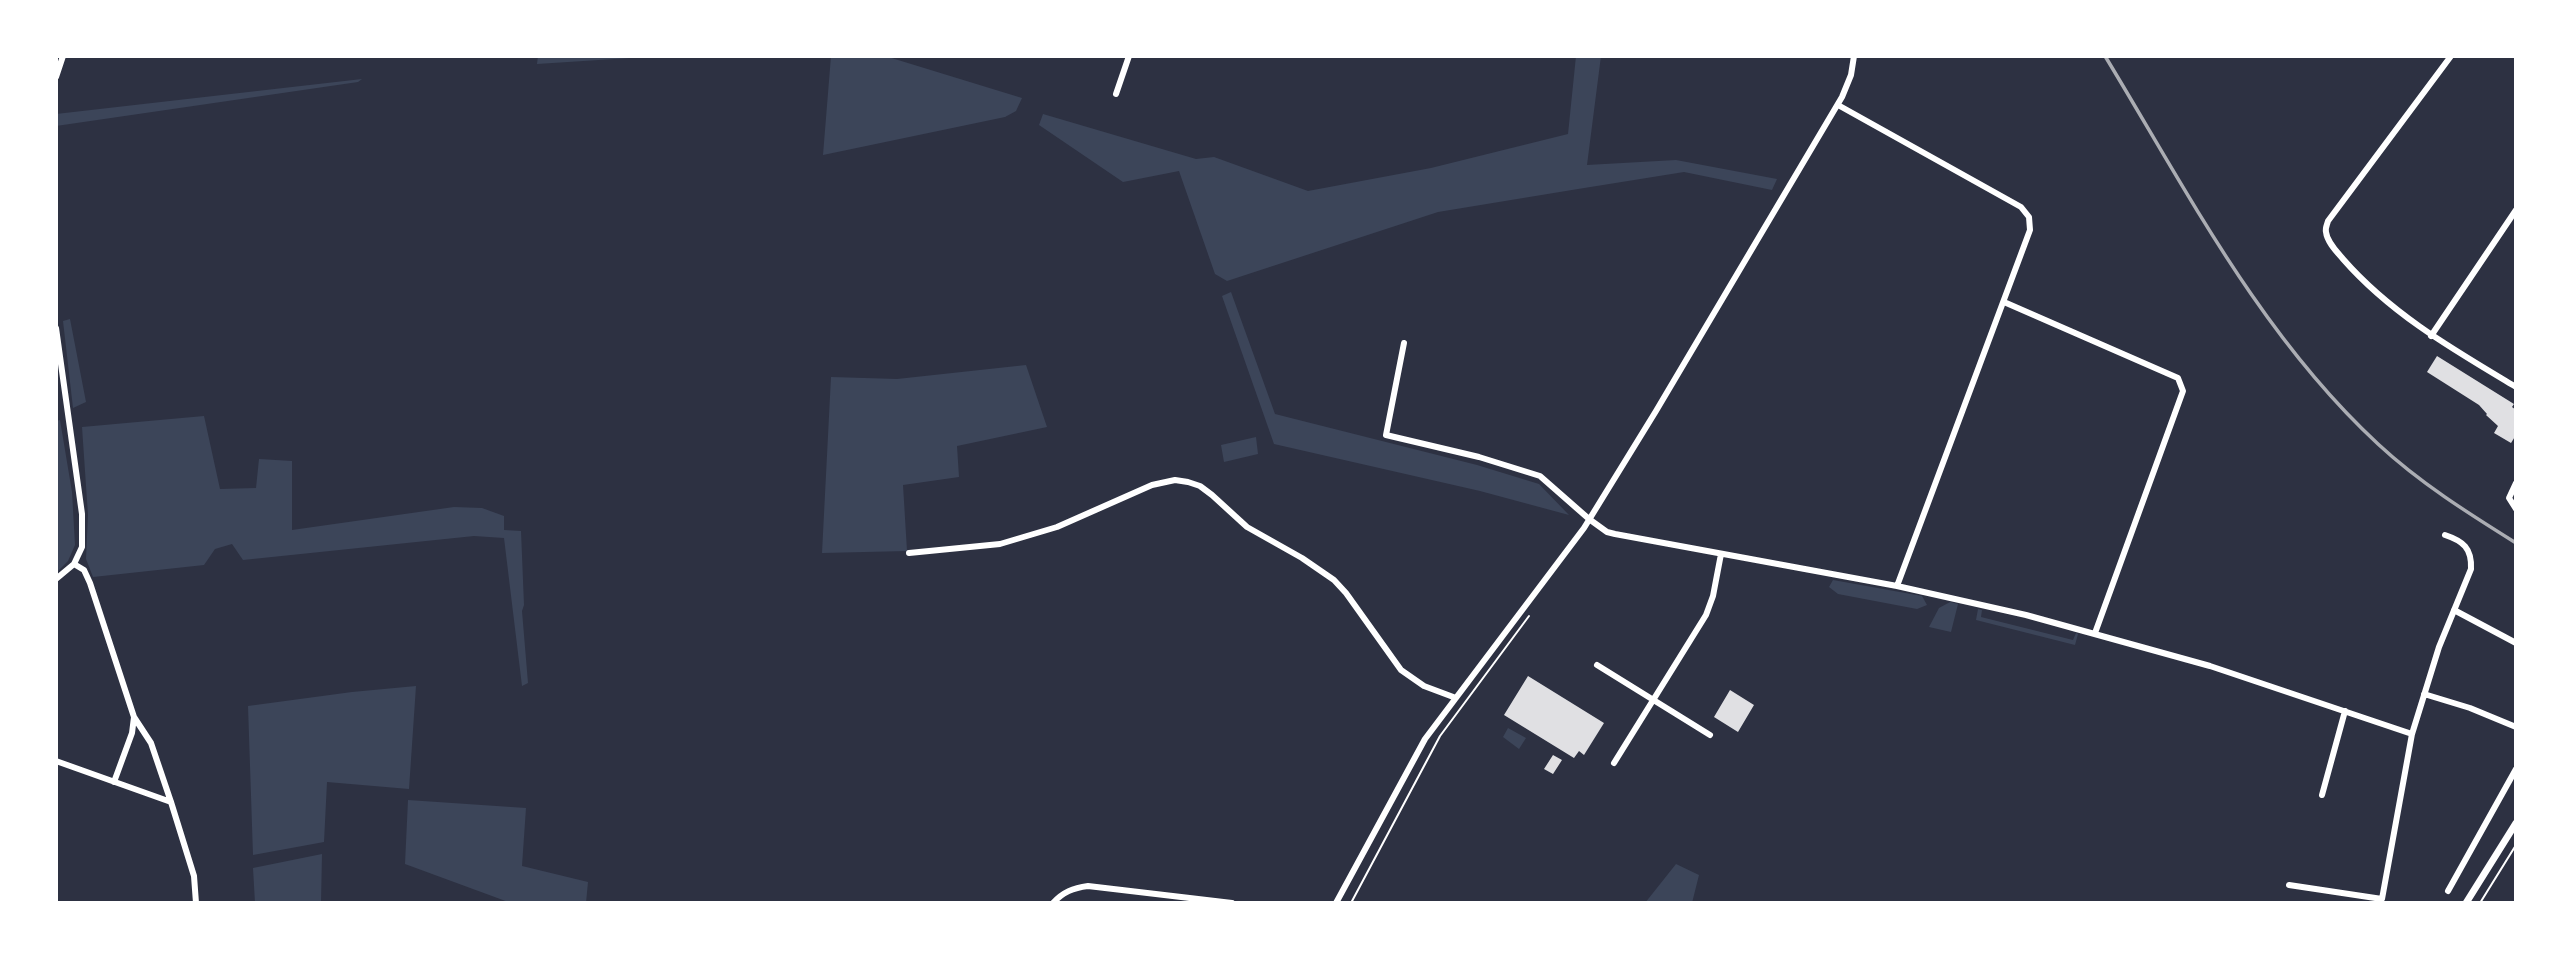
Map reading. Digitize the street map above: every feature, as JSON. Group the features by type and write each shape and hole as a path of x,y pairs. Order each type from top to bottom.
{"street":[{"path":"56,77 63,56"},
{"path":"1116,94 1129,56"},
{"path":"1336,903 1417,751 1578,536 1656,411 1838,105 1849,82 1854,56"},
{"path":"2451,56 2328,221 2326,232 2332,246 2354,271 2399,312 2431,336 2516,387"},
{"path":"1838,105 2021,207 2029,217 2030,230 1898,586"},
{"path":"2431,336 2516,210"},
{"path":"2004,302 2178,378 2183,391 2095,633"},
{"path":"56,328 82,514 82,547 74,564 56,579"},
{"path":"1404,343 1386,435 1479,457 1540,476 1607,532 1898,586 2095,633 2210,666 2412,734"},
{"path":"909,553 1000,544 1057,527 1152,485 1175,480 1188,482 1200,486 1212,495 1247,527 1303,558 1334,580 1401,670 1424,686 1455,698"},
{"path":"2516,483 2510,495 2510,502 2516,509"},
{"path":"2289,885 2382,899 2412,734 2454,610 2471,569 2472,556 2460,540 2445,535"},
{"path":"1615,763 1711,604 1721,554"},
{"path":"74,564 84,570 90,583 134,717 151,743 194,876 196,903"},
{"path":"2454,610 2516,643"},
{"path":"1597,665 1710,734"},
{"path":"2424,694 2463,705 2516,727"},
{"path":"2322,795 2345,711"},
{"path":"114,782 132,733 134,717"},
{"path":"56,761 171,802"},
{"path":"2448,891 2516,769"},
{"path":"2466,903 2516,823"},
{"path":"1053,903 1073,888 1088,886 1232,903"}],"path":[{"path":"1351,903 1440,736 1531,613"},
{"path":"2480,903 2516,845"}],"shaded area":[{"path":"538,56 661,56 537,64"},
{"path":"831,56 885,56 1022,98 1016,111 1005,117 823,155"},
{"path":"1576,56 1601,56 1587,165 1676,160 1777,179 1772,190 1684,172 1438,212 1227,281 1215,274 1179,171 1123,182 1039,125 1043,114 1196,159 1214,157 1308,191 1431,168 1568,134"},
{"path":"362,79 358,82 56,126 56,114"},
{"path":"1231,292 1275,414 1477,465 1539,484 1569,515 1480,491 1274,444 1222,296"},
{"path":"70,319 86,402 73,408 63,321"},
{"path":"1026,365 1047,427 957,446 959,477 903,485 907,551 822,553 831,377 897,379"},
{"path":"204,416 220,489 256,488 259,459 292,461 292,530 454,507 482,508 504,516 504,530 521,531 522,611 528,683 522,686 504,538 474,536 243,560 232,544 215,549 204,565 93,577 86,559 88,515 82,427"},
{"path":"60,420 72,492 75,545 68,561 56,573 56,421"},
{"path":"1256,437 1258,454 1224,462 1221,445"},
{"path":"1833,580 1922,596 1927,605 1917,609 1838,594 1829,587"},
{"path":"1950,602 1958,604 1951,632 1929,627 1939,608"},
{"path":"1978,609 1982,610 1981,617 2073,640 2076,633 2075,645 1976,620"},
{"path":"416,686 409,789 327,782 324,842 253,855 248,706"},
{"path":"1508,728 1526,738 1519,749 1503,737"},
{"path":"408,800 526,808 522,866 588,882 586,903 511,903 405,864"},
{"path":"322,854 321,903 255,903 253,868"},
{"path":"1676,864 1699,875 1692,903 1645,903"}],"building":[{"path":"2437,356 2514,404 2512,407 2516,410 2516,435 2511,443 2494,433 2498,426 2479,405 2427,372"},
{"path":"1528,676 1604,723 1584,755 1579,751 1574,758 1504,715"},
{"path":"1730,690 1754,705 1738,732 1714,717"},
{"path":"1553,755 1562,760 1553,774 1544,769"}],"railway":[{"path":"2105,56 2228,260 2298,357 2336,402 2394,458 2445,497 2516,543"}]}
